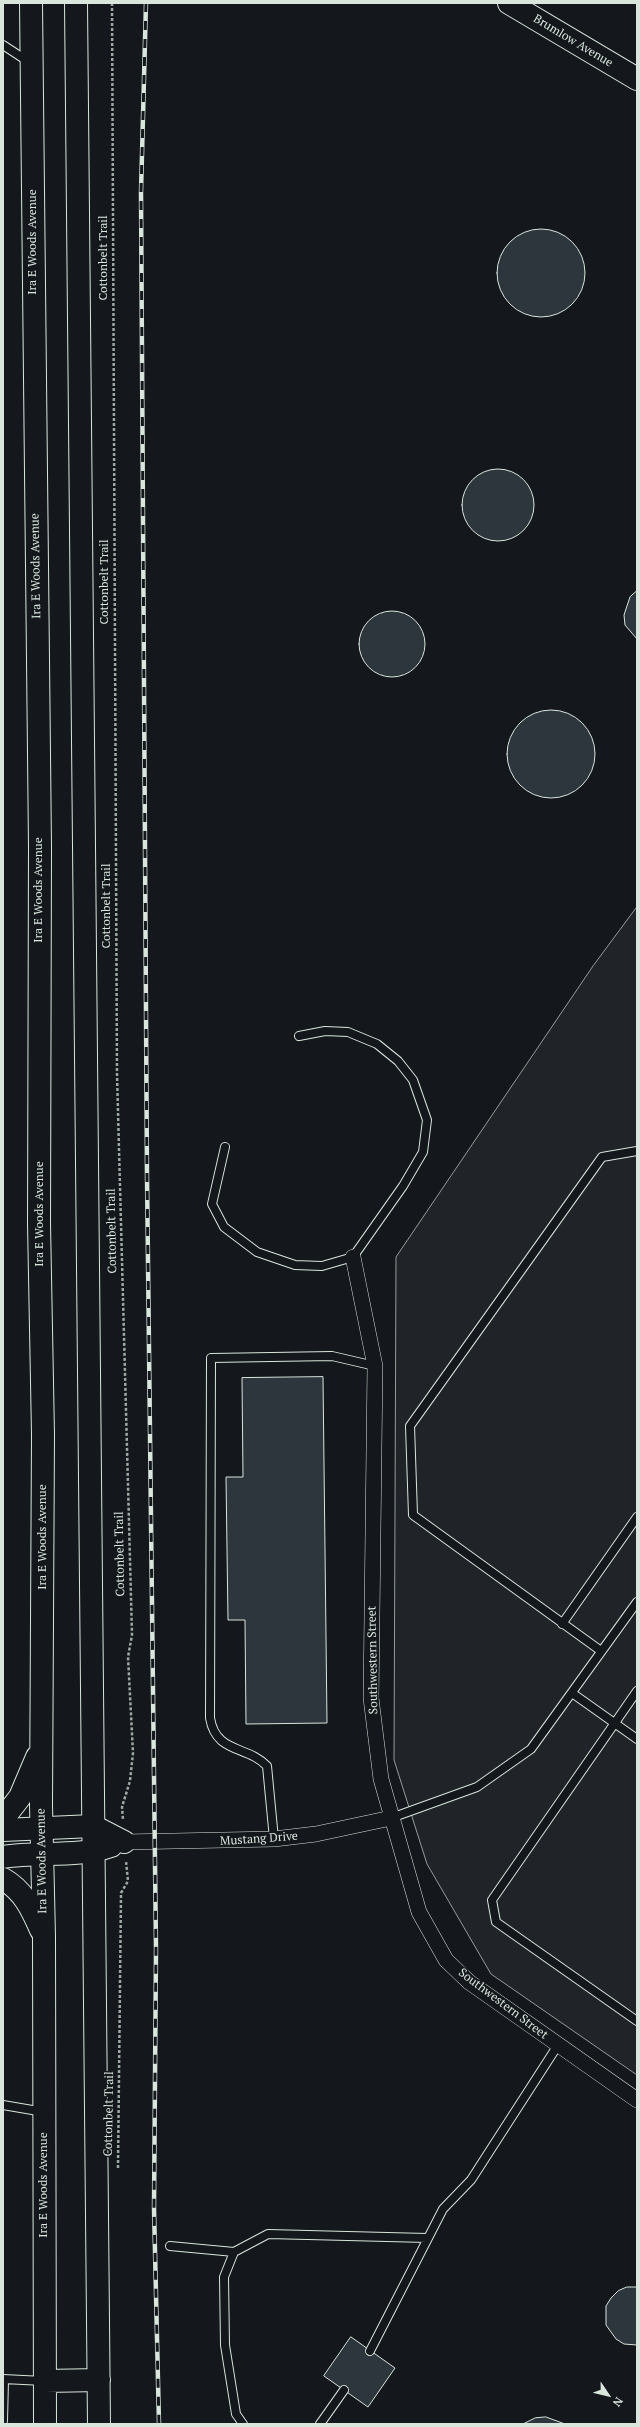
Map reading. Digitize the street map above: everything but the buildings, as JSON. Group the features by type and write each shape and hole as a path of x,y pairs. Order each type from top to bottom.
{"main road":[{"name":"Ira E Woods Avenue","path":"31,3 40,848 41,1829 44,1937 45,2424"},
{"path":"76,3 99,2424"},
{"name":"Brumlow Avenue","path":"510,3 637,79"},
{"path":"3,1819 20,1797 42,1745"},
{"path":"3,1830 93,1826"},
{"name":"Mustang Drive","path":"93,1826 124,1842"},
{"name":"Mustang Drive","path":"3,1857 42,1853 93,1852 124,1842"},
{"path":"3,1879 14,1886 31,1907 44,1937"},
{"path":"45,2381 99,2380"}],"street":[{"name":"Southwestern Street","path":"353,1257 375,1366 371,1698 381,1779 419,1912 446,1960 469,1982 637,2100"},
{"name":"Mustang Drive","path":"124,1842 274,1839 316,1834 391,1818"}],"lane":[{"path":"3,45 31,63"},
{"path":"225,1148 212,1204 224,1227 257,1252 295,1265 322,1266 353,1257 404,1186 423,1152 427,1120 413,1080 398,1061 377,1044 348,1032 325,1031 299,1036"},
{"path":"601,1651 413,1515 410,1426 602,1158 637,1151"},
{"path":"274,1839 267,1766 256,1757 231,1747 219,1738 214,1733 210,1718 211,1358 332,1356 375,1366"},
{"path":"562,1624 637,1517"},
{"path":"391,1818 477,1787 531,1748 637,1602"},
{"path":"637,1691 492,1900 496,1922 637,2021"},
{"path":"572,1693 637,1739"},
{"path":"370,2351 443,2209 471,2180 558,2045"},
{"path":"3,2105 44,2112"},
{"path":"170,2246 234,2252 268,2234 427,2238"},
{"path":"234,2252 224,2277 226,2345 236,2414 244,2424"},
{"path":"3,2422 4,2379 45,2381"},
{"path":"320,2424 344,2390"}],"path":[{"name":"Cottonbelt Trail","path":"112,3 117,1074 132,1635 128,1657 133,1753 130,1781 120,1808 128,1881 121,1893 118,2172"}],"shaded area":[{"path":"637,907 637,2075 491,1974 427,1864 394,1760 396,1257 593,966"}],"railway":[{"path":"146,3 141,192 147,1176 156,1949 154,2208 159,2424"}]}
